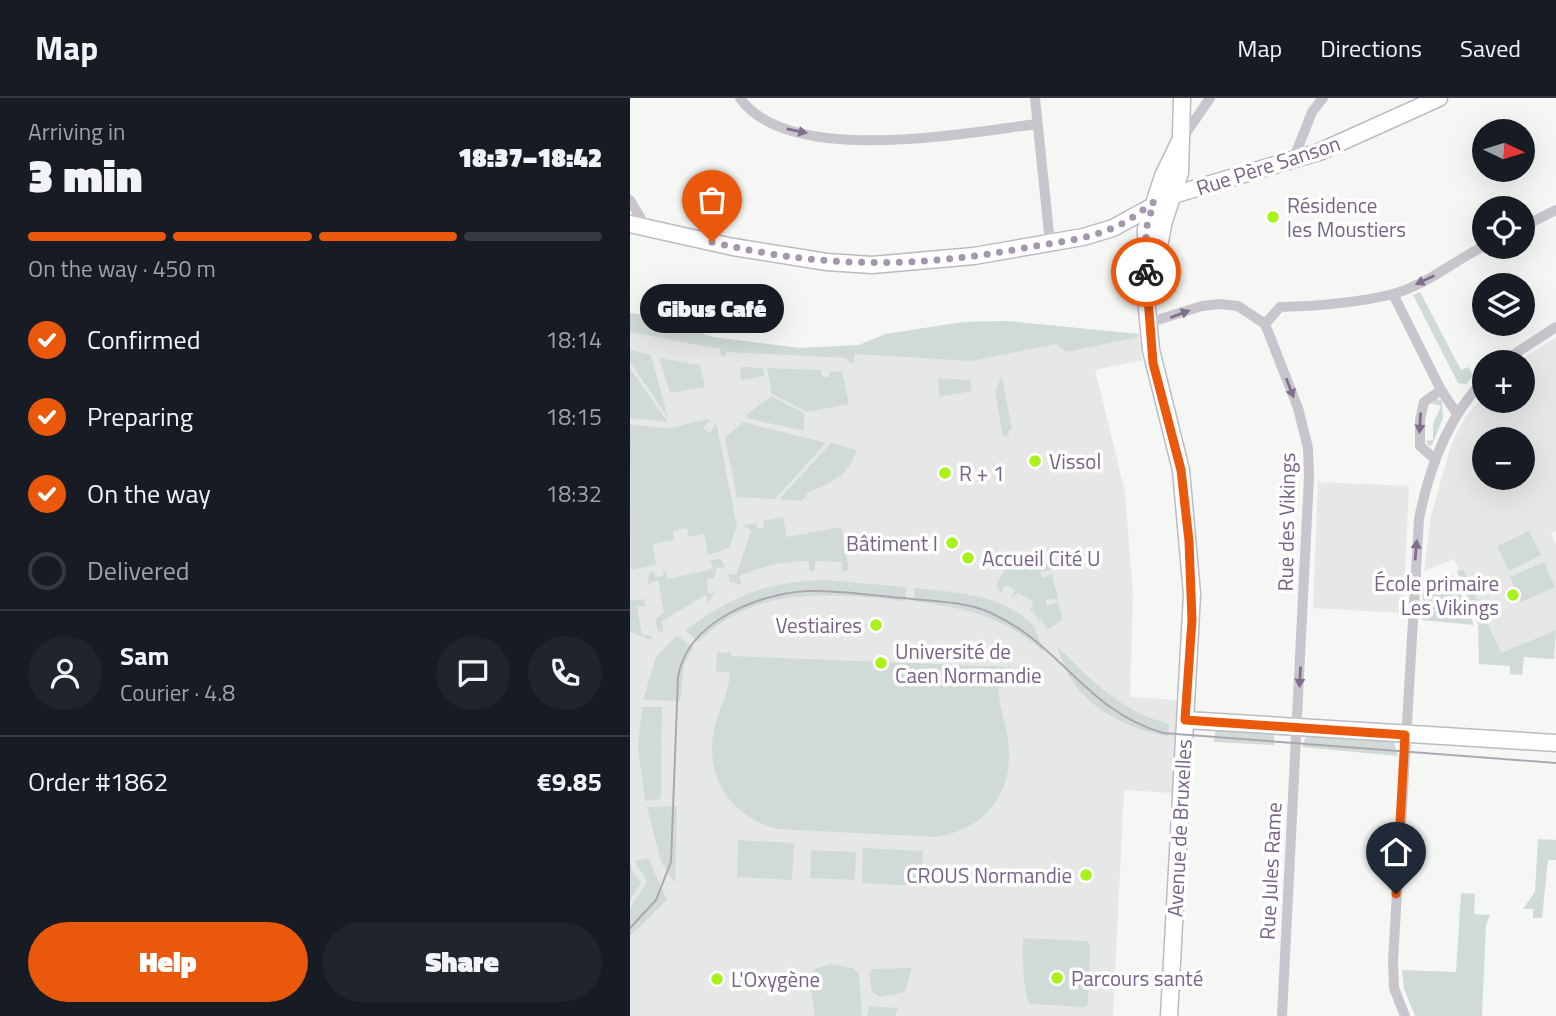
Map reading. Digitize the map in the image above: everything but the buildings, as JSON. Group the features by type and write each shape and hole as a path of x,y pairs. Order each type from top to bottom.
{"street":[{"path":"740,98 754,115 766,122 844,139 911,139 1037,124"},
{"path":"1035,98 1050,243"},
{"name":"Avenue de Bruxelles","path":"1148,316 1164,221 1180,173 1182,98"},
{"path":"1180,143 1210,98"},
{"path":"1293,160 1312,112 1323,98"},
{"name":"Rue Père Sanson","path":"638,225 780,256 872,265 964,258 1050,243 1113,228 1154,202 1319,152 1439,98"},
{"name":"Avenue de Bruxelles","path":"1169,1016 1192,620 1189,541 1181,470 1153,363 1148,316 1146,229 1163,176 1180,143"},
{"path":"630,200 638,225"},
{"path":"1535,220 1556,210"},
{"path":"1148,316 1219,304 1246,310 1265,324 1280,307 1345,303 1393,294 1472,253"},
{"path":"1393,294 1441,390 1457,414"},
{"name":"Rue des Vikings","path":"1265,324 1298,408 1309,464 1297,727"},
{"path":"1521,350 1556,327"},
{"path":"1435,459 1420,446 1420,420 1424,402 1441,390"},
{"path":"1405,1016 1394,988 1393,961 1419,519 1435,459 1457,414 1472,395"},
{"path":"1185,720 1556,743"},
{"name":"Rue Jules Rame","path":"1282,1016 1297,727"}],"shaded area":[{"path":"1420,292 1461,370 1469,367 1472,377 1466,384 1458,383 1413,295"},
{"name":"Université de Caen Normandie","path":"630,313 652,316 712,337 800,348 859,345 885,334 964,322 1007,321 1139,334 1142,360 1095,370 1125,492 1133,593 1130,697 1177,700 1172,793 1124,790 1113,1016 630,1016"},
{"path":"630,313 652,316 712,337 800,348 859,345 885,334 964,322 1007,321 1139,334 1139,337 1066,352 1056,344 971,361 855,354 854,363 850,363 846,358 727,352 725,357 721,356 720,349 630,332"},
{"name":"École primaire Les Vikings","path":"1556,337 1556,530 1551,533 1556,544 1556,631 1498,656 1454,559 1424,571 1431,516 1451,445 1472,409 1472,413 1535,413 1535,350"},
{"path":"630,350 651,355 668,418 630,362"},
{"path":"659,358 700,365 705,387 670,393"},
{"path":"740,367 763,368 764,376 741,380"},
{"path":"630,368 667,421 667,422 630,418"},
{"path":"767,368 821,370 822,377 829,377 829,371 842,372 849,404 807,412 772,394"},
{"path":"1002,376 1012,430 1008,431 1009,436 1003,437 995,391"},
{"path":"938,378 970,380 972,391 939,397"},
{"path":"771,396 804,413 804,431 747,418 746,415"},
{"path":"1435,399 1442,400 1443,418 1432,445 1429,446 1426,441 1433,440 1433,424 1441,406 1431,403"},
{"path":"708,419 712,422 709,421 703,428 710,433 715,424 717,426 737,526 729,548 708,555 704,534 689,537 687,528 673,531 674,540 653,544 656,565 631,570 630,425 670,428"},
{"path":"743,422 826,443 775,499 737,497 725,438"},
{"path":"831,443 857,450 844,473 809,492 802,501 779,499"},
{"name":"École primaire Les Vikings","path":"1318,482 1409,486 1403,613 1313,608"},
{"path":"783,517 787,537 841,527 849,570 842,572 842,562 815,561 814,571 809,571 809,561 791,562 739,576 742,585 730,582 728,573 736,575 751,531 743,525 756,523 757,529 764,528 763,521"},
{"path":"1529,531 1541,555 1509,571 1497,546"},
{"path":"1039,554 1049,555 1052,570 1040,572 1042,578 1052,574 1058,599 1046,600 1047,606 1058,602 1063,619 1049,629 1030,610 1034,602 1018,593 1011,599 1015,590 1005,585 1001,594 996,585 1012,559 1030,555 1032,562 1040,560"},
{"path":"720,559 725,565 723,568 717,567 714,578 707,579 708,593 715,593 708,603 706,595 662,621 663,632 658,631 655,619 664,613 658,580 648,584 649,573 654,571 655,577 663,576 664,569 668,579 713,569 710,561"},
{"path":"1544,562 1555,587 1521,602 1510,577"},
{"path":"1463,569 1501,653 1556,630 1554,659 1524,657 1522,675 1510,674 1510,666 1479,664 1478,624 1457,571"},
{"path":"1453,575 1474,625 1422,620 1423,588"},
{"path":"825,580 906,587 905,601 849,596 795,597 744,610 720,623 698,642 685,630 735,599 751,593 785,584"},
{"path":"915,588 976,596 1005,605 1032,625 1044,652 1013,630 983,616 913,601"},
{"path":"644,599 646,607 637,606 642,635 651,636 652,640 630,632 630,601"},
{"path":"677,635 693,648 684,665 680,701 643,700 656,657"},
{"path":"1057,646 1095,683 1121,703 1169,724 1168,736 1126,724 1100,709 1078,689"},
{"path":"717,652 731,653 731,656 1012,667 1011,686 999,686 1009,754 1008,772 1003,788 995,803 971,825 936,837 777,829 761,823 735,805 725,793 713,764 714,730 728,688 730,673 716,671"},
{"path":"642,707 662,707 661,799 645,801 638,747"},
{"path":"1216,727 1274,731 1274,745 1214,742"},
{"path":"1306,736 1393,739 1398,756 1302,747"},
{"path":"677,806 675,883 661,862 647,807"},
{"path":"1538,839 1556,840 1556,860 1548,860 1542,918 1533,918 1533,909 1523,909 1535,892"},
{"path":"738,840 794,843 792,880 737,877"},
{"path":"863,848 923,851 921,886 862,883"},
{"path":"811,850 856,852 855,880 810,878"},
{"path":"648,858 667,900 630,936 630,908 647,882 635,861"},
{"path":"630,860 632,870 641,883 630,900"},
{"path":"1461,893 1475,894 1474,914 1490,915 1486,925 1482,1016 1415,1016 1404,989 1402,970 1456,972"},
{"name":"Parcours santé","path":"1023,938 1087,941 1090,945 1088,1003 1085,1007 1030,1004 1024,982"},
{"path":"830,964 853,968 859,974 862,1016 815,1016 809,979 815,969"},
{"path":"912,968 905,992 880,997 872,992 869,973 873,969"},
{"path":"869,1006 898,1008 895,1016 867,1016"}],"tram line":[{"path":"630,928 656,900 671,862 678,677 684,658 695,641 727,614 787,593 843,592 947,602 981,609 1016,627 1037,642 1113,709 1136,723 1163,733 1556,763"}],"way so far":[{"path":"712,242 780,256 827,262 872,265 932,261 1083,237 1113,228 1154,202 1146,229 1146,272"}],"place":[{"name":"Résidence les Moustiers","path":"1273,217"},
{"name":"Gibus Café","path":"712,242"},
{"name":"Vissol","path":"1035,461"},
{"name":"R + 1","path":"945,473"},
{"name":"Bâtiment I","path":"952,543"},
{"name":"Accueil Cité U","path":"968,558"},
{"name":"École primaire Les Vikings","path":"1513,595"},
{"name":"Vestiaires","path":"876,625"},
{"name":"Université de Caen Normandie","path":"881,663"},
{"name":"CROUS Normandie","path":"1086,875"},
{"name":"Parcours santé","path":"1057,978"},
{"name":"L'Oxygène","path":"717,979"}],"route":[{"path":"1146,272 1153,363 1181,470 1189,541 1192,620 1185,720 1405,735 1396,894"}]}
